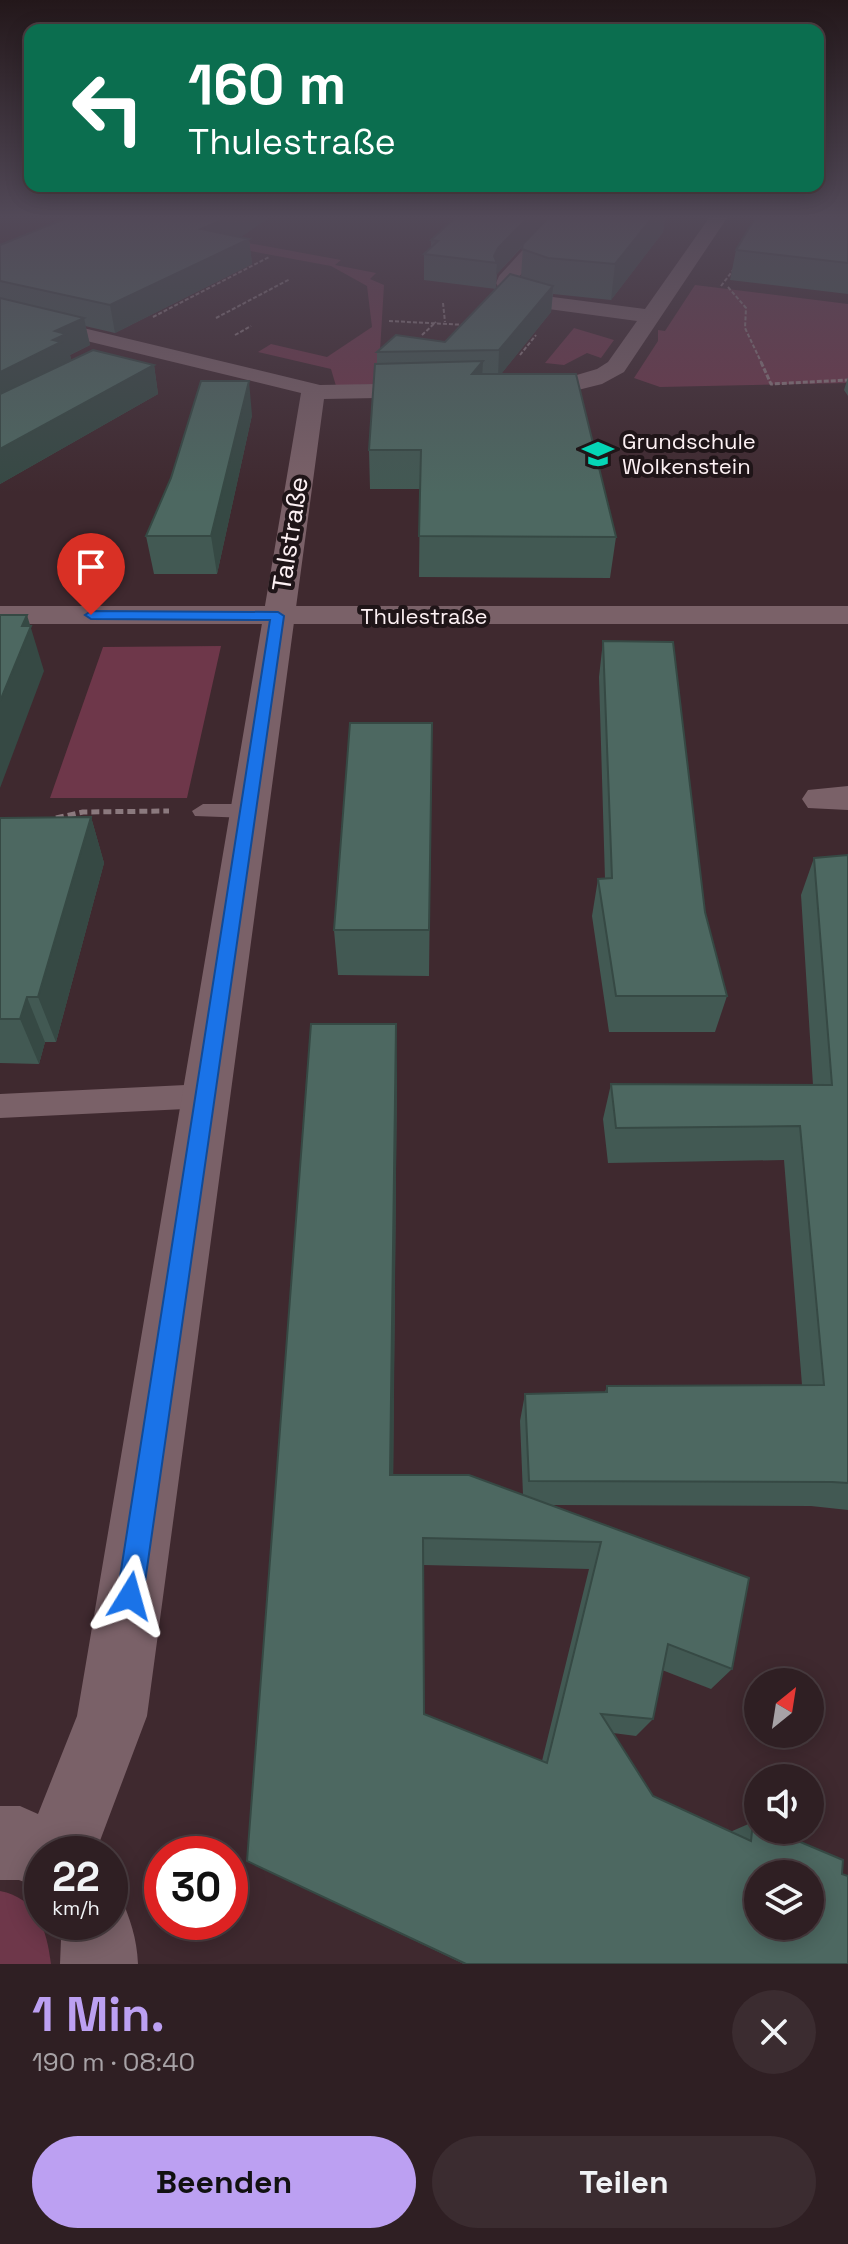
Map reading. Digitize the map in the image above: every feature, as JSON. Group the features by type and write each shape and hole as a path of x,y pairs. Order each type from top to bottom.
{"street":[{"path":"601,310 651,316"},
{"path":"500,388 562,386 598,379 616,367 655,310"},
{"path":"0,314 310,388 313,392 453,389"},
{"path":"109,361 137,347"},
{"name":"Talstraße","path":"65,1836 112,1716 206,1096 225,811 278,616 313,392"},
{"name":"Thulestraße","path":"0,615 848,615"},
{"path":"0,1843 24,1845"},
{"path":"99,1940 99,1964"}],"lane":[{"path":"0,1106 206,1096"}],"path":[{"path":"144,321 166,310"},
{"path":"216,318 232,310"},
{"path":"444,310 445,322"},
{"path":"746,310 745,328 771,384 848,380"},
{"path":"389,321 437,321 480,327"},
{"path":"422,335 437,321"},
{"path":"54,819 83,812 225,811"}],"shaded area":[{"path":"370,310 383,310 378,384 336,386 331,369 258,352 271,344 327,357 372,327"},
{"path":"679,310 848,310 848,383 660,387 634,378 658,341 658,330 665,331"},
{"path":"574,328 614,340 601,358 587,353 564,365 545,363"},
{"path":"221,646 187,798 50,798 103,647"},
{"path":"0,1891 24,1902 24,1940 47,1940 51,1964 0,1964"}],"building":[{"path":"0,310 49,310 84,318 55,331 66,334 53,340 61,342 0,372"},
{"path":"476,310 533,310 499,350 377,352 396,335 445,342"},
{"path":"93,350 154,365 0,449 0,394"},
{"path":"483,361 472,374 576,374 616,537 419,536 421,450 369,450 375,364"},
{"path":"201,381 249,381 211,536 146,536 171,478"},
{"path":"0,615 27,615 22,626 31,626 0,701"},
{"path":"603,641 673,642 705,912 727,996 616,996 598,879 612,878"},
{"path":"350,723 432,723 429,930 334,930"},
{"path":"91,817 38,997 27,997 20,1019 0,1019 0,818"},
{"path":"848,855 848,1483 529,1481 525,1394 607,1392 607,1386 824,1385 800,1126 616,1128 611,1084 832,1085 814,858"},
{"path":"311,1024 396,1024 390,1475 469,1475 749,1578 732,1669 668,1644 653,1719 601,1714 653,1796 744,1838 744,1844 805,1844 843,1860 842,1874 848,1876 848,1964 466,1964 248,1861","holes":["423,1538 601,1542 547,1763 424,1714"]}],"place":[{"name":"Grundschule Wolkenstein","path":"598,454"}],"route":[{"path":"91,615 278,616 130,1596"}]}
